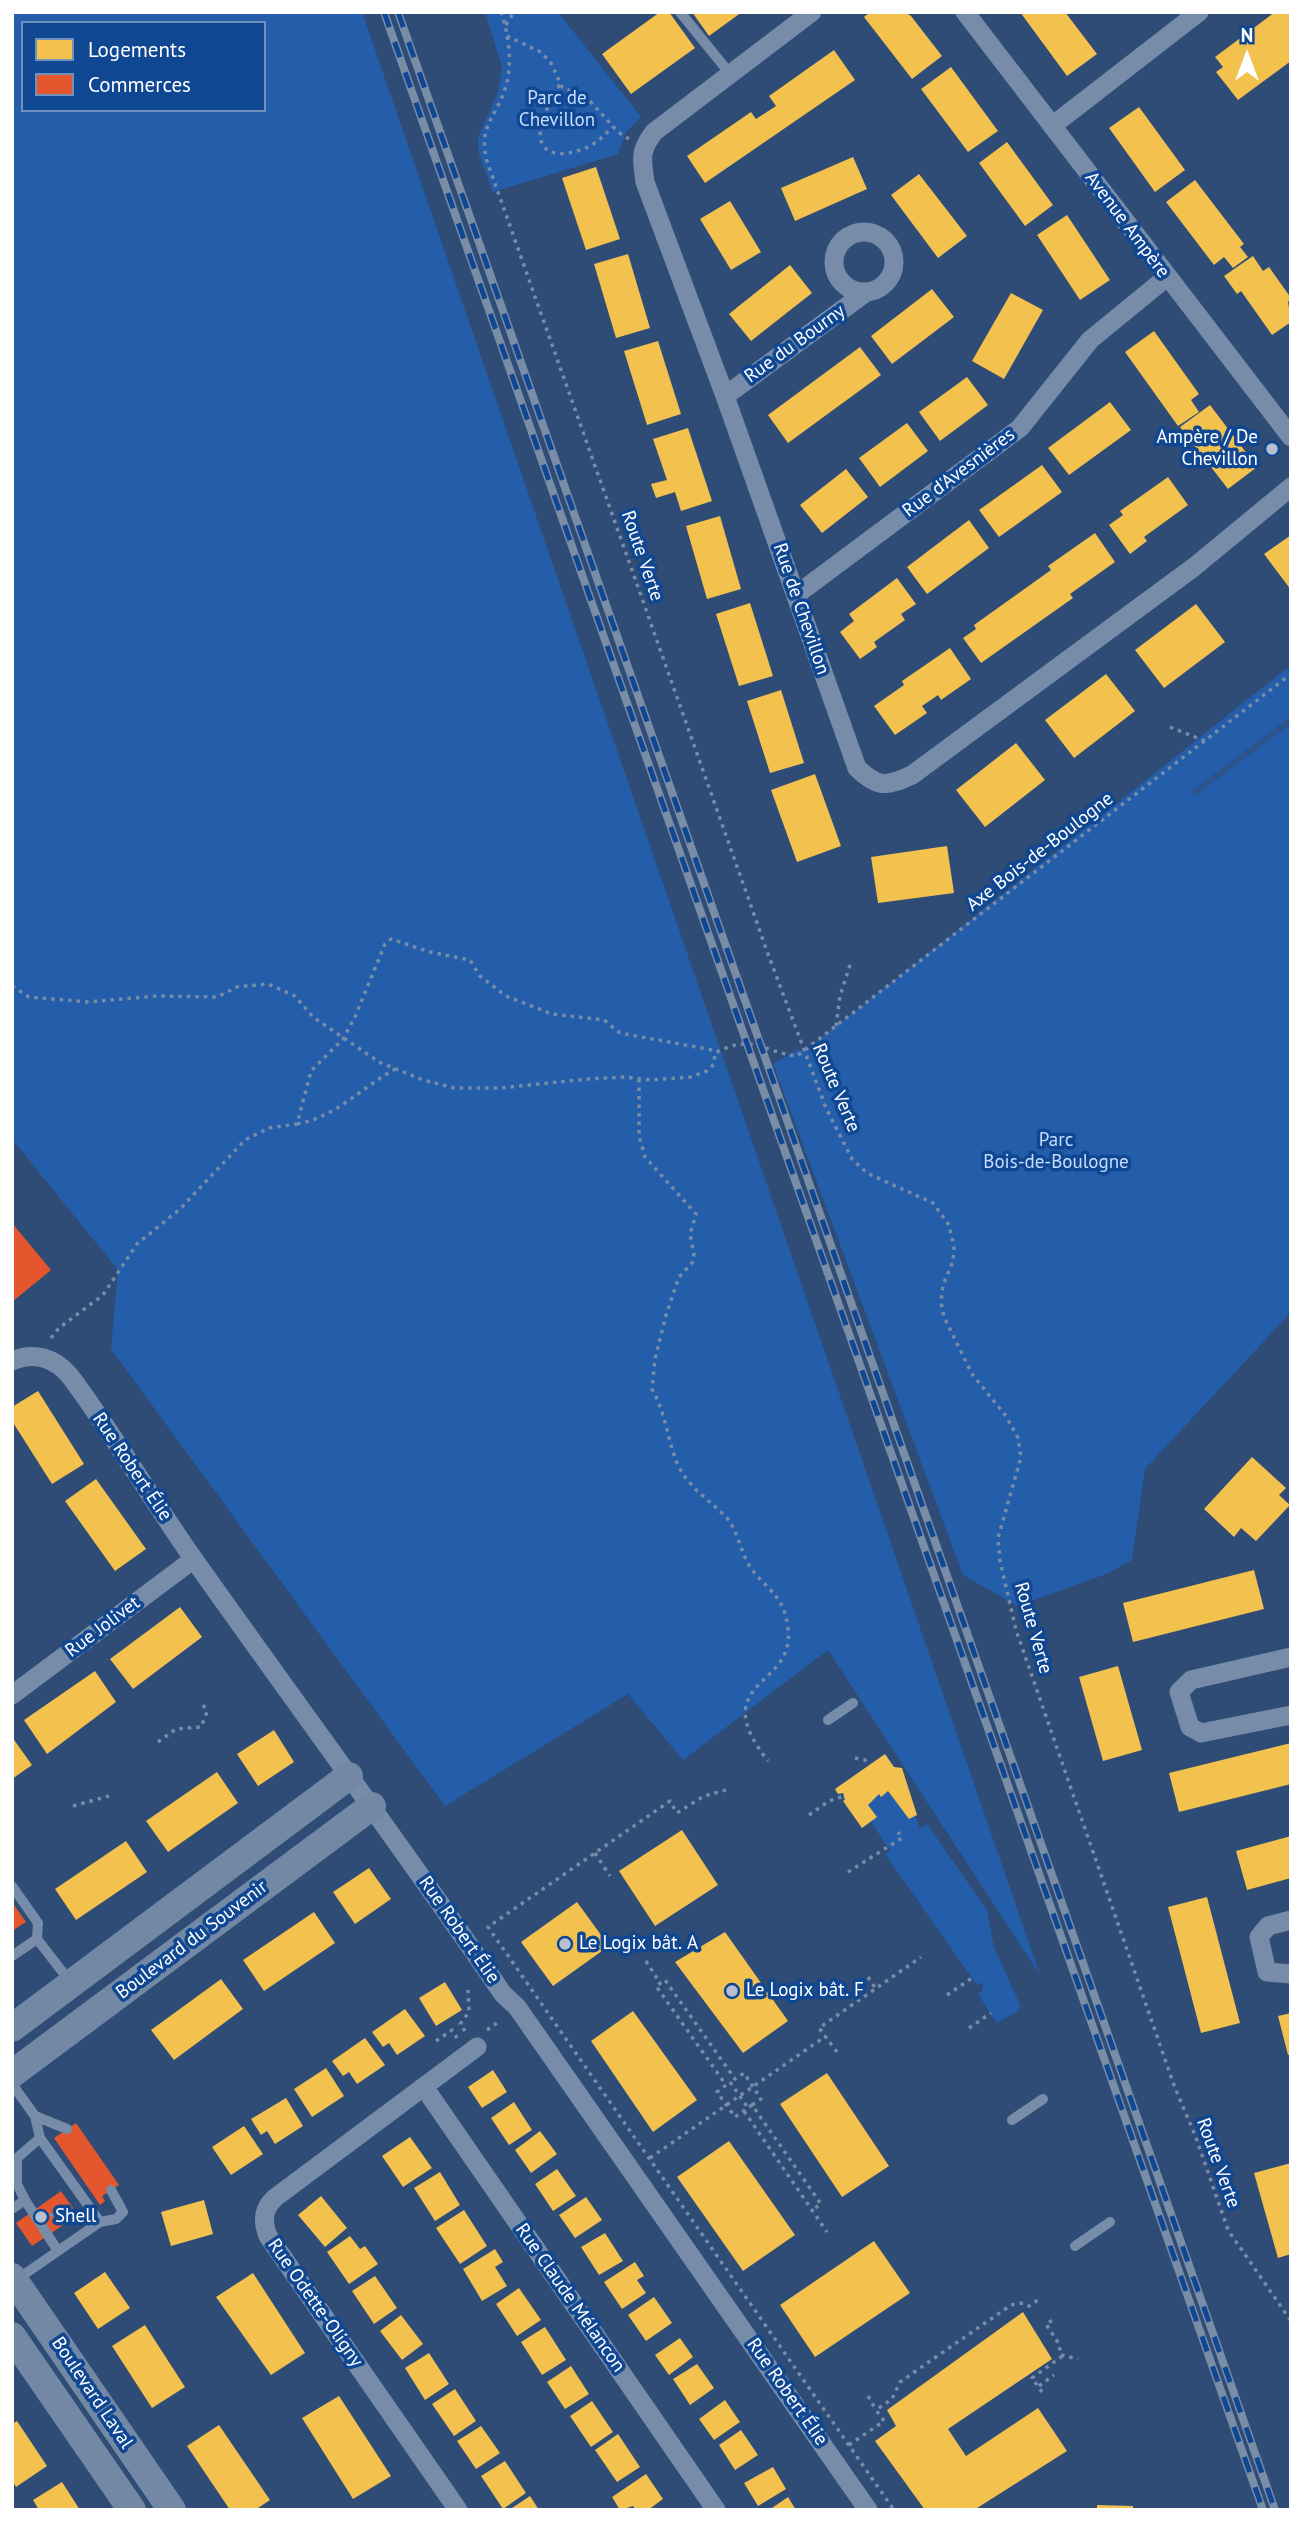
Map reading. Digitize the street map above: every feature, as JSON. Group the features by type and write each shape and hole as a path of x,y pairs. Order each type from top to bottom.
{"street":[{"name":"Rue de Chevillon","path":"812,12 654,132 643,146 642,158 645,182 725,396 857,768 872,782 891,785 919,771 1195,568 1291,487"},
{"name":"Avenue Ampère","path":"965,12 1291,437"},
{"path":"1052,126 1199,12"},
{"name":"Rue d'Avesnières","path":"796,595 1020,428 1090,340 1167,277"},
{"name":"Rue du Bourny","path":"725,396 864,293"},
{"name":"Rue Robert Élie","path":"12,1361 23,1357 43,1357 57,1363 74,1381 194,1559 503,1994 521,2012 868,2510"},
{"name":"Rue Jolivet","path":"12,1695 194,1559"},
{"path":"1291,1657 1191,1680 1179,1692 1190,1727 1201,1733 1291,1714"},
{"name":"Boulevard du Souvenir","path":"12,2028 349,1776"},
{"name":"Boulevard du Souvenir","path":"12,2074 372,1806"},
{"path":"1291,1920 1268,1926 1259,1937 1267,1972 1291,1974"},
{"name":"Rue Odette-Oligny","path":"458,2510 268,2236 264,2220 271,2200 424,2087 472,2040"},
{"name":"Rue Claude Mélancon","path":"424,2087 716,2510"},
{"name":"Boulevard Laval","path":"14,2279 172,2510"},
{"name":"Boulevard Laval","path":"12,2336 132,2510"}],"lane":[{"path":"680,12 731,75"},
{"path":"828,1720 853,1703"},
{"path":"12,1886 38,1923 37,1939 71,1983"},
{"path":"12,1956 37,1939"},
{"path":"12,2084 35,2116 40,2138 100,2222"},
{"path":"1012,2120 1043,2099"},
{"path":"35,2116 67,2129"},
{"path":"40,2138 17,2158 17,2185 58,2251"},
{"path":"14,2279 100,2222 116,2219 123,2212 111,2190"},
{"path":"12,2209 25,2200"},
{"path":"1075,2246 1110,2222"}],"path":[{"name":"Route Verte","path":"502,12 507,36 506,85 483,136 486,162 768,954 826,1108 852,1159 867,1173 933,1203 948,1225 954,1247 953,1261 943,1285 941,1302 944,1317 972,1374 1012,1427 1021,1457 998,1538 1000,1561 1016,1630 1175,2088 1195,2135 1228,2230 1291,2321"},
{"path":"506,26 514,12"},
{"path":"507,36 541,52 551,64 560,85 588,102 624,136"},
{"path":"560,85 539,132 539,142 544,149 554,152 581,149 598,141 613,127"},
{"name":"Axe Bois-de-Boulogne","path":"805,1051 1291,674"},
{"path":"1170,727 1205,741"},
{"path":"297,1124 311,1071 342,1039 355,1017 384,944 391,939 441,955 470,960 480,976 506,996 552,1014 579,1015 604,1020 620,1033 719,1051"},
{"path":"835,1028 840,996 851,962"},
{"path":"12,986 29,998 89,1002 158,996 218,998 237,987 268,984 295,996 313,1017 342,1039 396,1069 454,1088 500,1088 588,1079 691,1077 707,1072 719,1051 732,1044 746,1042 761,1045 779,1054 797,1056 805,1051"},
{"path":"51,1338 59,1328 103,1295 137,1244 180,1209 245,1140 269,1128 297,1124 331,1114 373,1081 396,1069"},
{"path":"639,1079 639,1136 645,1157 696,1214 690,1234 694,1254 692,1263 679,1277 666,1315 654,1359 652,1389 660,1399 679,1465 694,1488 728,1520 751,1567 778,1595 788,1624 788,1646 784,1657 749,1696 745,1710 744,1723 768,1761"},
{"path":"158,1742 176,1729 201,1727 207,1713 202,1703"},
{"path":"855,1758 866,1760 869,1765"},
{"path":"610,1876 595,1853 670,1801 677,1813 704,1796 726,1790"},
{"path":"73,1806 109,1796"},
{"path":"809,1815 844,1796"},
{"path":"848,1872 887,1850 902,1838 898,1832"},
{"name":"Rue Robert Élie","path":"595,1853 488,1927 894,2510"},
{"path":"837,2052 819,2028 921,1957"},
{"path":"646,1961 660,1983"},
{"path":"868,1977 876,1989"},
{"path":"947,1995 971,1978"},
{"path":"730,2082 665,1980 660,1983 656,1986 740,2096 827,2232"},
{"path":"468,1990 469,2012 460,2024 472,2040"},
{"path":"969,2028 990,2013"},
{"path":"472,2040 497,2024"},
{"path":"436,2041 452,2030 472,2040"},
{"path":"650,2158 825,2036"},
{"path":"744,2073 753,2087 761,2099 735,2117 717,2092 744,2073"},
{"path":"748,2108 821,2204 812,2210"},
{"path":"876,2410 892,2399 900,2382 1012,2305 1023,2303 1029,2306 1041,2298"},
{"path":"1042,2392 1032,2378 1059,2360 1061,2354 1046,2324 1056,2318"},
{"path":"1061,2354 1078,2359"},
{"path":"1038,2386 1054,2375"},
{"path":"849,2445 884,2421 868,2396"}],"green space":[{"path":"12,12 362,12 1040,1975 828,1650 683,1760 628,1694 445,1806 111,1349 118,1270 12,1139"},
{"name":"Parc de Chevillon","path":"485,12 558,12 641,117 626,132 618,154 493,192 479,154 478,137 498,93 502,67"},
{"name":"Parc Bois-de-Boulogne","path":"1291,665 1291,1312 1145,1469 1132,1560 1106,1574 1018,1606 963,1575 773,1064 797,1050 805,1051"},
{"path":"885,1754 894,1767 900,1769 920,1829 927,1824 987,1910 994,1947 1020,2005 1019,2010 997,2023 978,1994 983,1990 983,1982 977,1985 885,1854 890,1850 871,1822 862,1828 843,1801 843,1793 838,1794 835,1789"}],"building: Logements":[{"path":"660,12 669,12 695,48 631,94 602,54"},
{"path":"692,12 742,12 709,36"},
{"path":"870,12 905,12 942,56 912,79 864,17"},
{"path":"1020,12 1065,12 1097,54 1067,76"},
{"path":"1275,12 1288,12 1291,16 1291,61 1238,100 1216,72 1223,67 1215,57"},
{"path":"834,50 855,80 705,183 687,156 751,112 756,119 776,106 769,96"},
{"path":"951,67 998,131 968,152 921,89"},
{"path":"1139,107 1185,170 1155,192 1109,128"},
{"path":"1007,142 1053,205 1025,226 979,163"},
{"path":"853,157 867,189 795,221 781,188"},
{"path":"596,167 620,239 586,250 562,178"},
{"path":"919,174 967,236 938,258 891,195"},
{"path":"1195,180 1244,244 1240,247 1248,257 1233,268 1224,257 1214,265 1166,202"},
{"path":"730,201 761,252 731,270 700,219"},
{"path":"1067,215 1110,280 1080,300 1037,235"},
{"path":"628,254 650,328 616,338 594,264"},
{"path":"1253,256 1263,271 1269,267 1291,298 1288,302 1291,322 1272,335 1241,291 1237,294 1224,276"},
{"path":"790,265 812,293 751,341 729,314"},
{"path":"932,289 954,317 892,364 871,336"},
{"path":"1011,293 1043,310 1004,379 972,361"},
{"path":"1154,331 1199,394 1191,400 1199,412 1178,426 1125,352"},
{"path":"658,341 681,414 647,425 624,351"},
{"path":"860,347 881,375 788,443 768,415"},
{"path":"967,377 988,405 940,441 919,412"},
{"path":"1110,402 1131,430 1069,475 1048,448"},
{"path":"1210,405 1257,467 1228,489 1180,427"},
{"path":"907,423 928,451 880,487 859,458"},
{"path":"688,428 712,501 681,511 675,492 656,498 651,484 667,480 653,439"},
{"path":"1042,465 1062,492 999,537 979,510"},
{"path":"846,469 868,497 822,533 800,505"},
{"path":"1168,477 1188,505 1144,537 1147,541 1130,554 1109,525 1123,515 1120,511"},
{"path":"720,516 741,589 707,599 686,526"},
{"path":"969,520 989,548 927,594 907,567"},
{"path":"1095,533 1115,562 1070,594 1073,598 981,663 963,638 976,629 974,625 1051,570 1048,566"},
{"path":"1291,535 1291,590 1264,554"},
{"path":"897,578 916,604 901,614 905,620 874,642 877,647 860,659 840,632 854,621 849,614"},
{"path":"750,603 773,676 739,686 716,614"},
{"path":"1196,604 1225,642 1164,688 1135,650"},
{"path":"950,648 971,679 941,700 938,695 922,706 927,713 895,735 874,706 904,685 902,681"},
{"path":"1106,674 1135,711 1074,758 1045,720"},
{"path":"781,690 804,763 770,773 747,701"},
{"path":"1016,743 1045,780 985,827 956,790"},
{"path":"815,774 841,846 797,862 771,790"},
{"path":"947,846 954,893 878,903 871,857"},
{"path":"38,1391 84,1464 52,1484 12,1421 12,1407"},
{"path":"1252,1457 1286,1488 1279,1495 1290,1505 1256,1541 1241,1528 1234,1537 1204,1509"},
{"path":"96,1479 146,1549 115,1571 65,1501"},
{"path":"1254,1570 1264,1609 1133,1642 1123,1603"},
{"path":"180,1607 202,1637 133,1689 110,1659"},
{"path":"1118,1666 1142,1750 1103,1761 1079,1677"},
{"path":"95,1671 116,1702 47,1754 24,1720"},
{"path":"274,1730 294,1762 258,1786 237,1754"},
{"path":"12,1737 32,1765 12,1779"},
{"path":"1291,1743 1291,1784 1179,1812 1169,1773"},
{"path":"885,1754 894,1767 902,1768 917,1815 909,1819 888,1791 881,1797 879,1794 868,1805 877,1817 862,1828 843,1801 843,1793 838,1794 835,1789"},
{"path":"217,1772 238,1803 168,1852 146,1821"},
{"path":"682,1830 718,1885 655,1926 619,1871"},
{"path":"1291,1836 1291,1878 1247,1890 1236,1851"},
{"path":"126,1841 147,1872 76,1920 55,1889"},
{"path":"369,1868 391,1899 355,1924 333,1892"},
{"path":"1207,1897 1240,2023 1201,2033 1168,1907"},
{"name":"Le Logix bât. A","path":"577,1902 609,1946 553,1986 521,1942"},
{"path":"314,1912 335,1943 264,1991 243,1960"},
{"name":"Le Logix bât. F","path":"725,1932 788,2021 743,2053 675,1962"},
{"path":"221,1979 243,2009 174,2060 151,2030"},
{"path":"445,1982 462,2010 436,2026 419,1998"},
{"path":"405,2009 425,2036 397,2055 389,2043 383,2047 372,2032"},
{"path":"633,2011 697,2100 653,2132 591,2041"},
{"path":"1291,2013 1291,2054 1288,2055 1278,2016"},
{"path":"365,2038 385,2065 357,2084 349,2072 343,2076 332,2061"},
{"path":"326,2068 344,2096 312,2117 294,2089"},
{"path":"493,2070 507,2092 482,2108 468,2087"},
{"path":"827,2073 889,2166 842,2197 780,2104"},
{"path":"286,2098 303,2126 275,2144 267,2131 261,2135 251,2119"},
{"path":"514,2102 532,2130 509,2145 491,2118"},
{"path":"244,2126 263,2154 231,2175 212,2147"},
{"path":"540,2131 557,2154 531,2173 515,2150"},
{"path":"410,2137 432,2168 403,2187 382,2156"},
{"path":"729,2141 795,2235 743,2271 677,2177"},
{"path":"1291,2163 1291,2254 1278,2258 1254,2173"},
{"path":"557,2169 576,2196 553,2211 535,2184"},
{"path":"440,2172 460,2205 435,2221 414,2188"},
{"path":"321,2196 347,2228 325,2247 298,2215"},
{"path":"586,2197 602,2220 575,2238 559,2215"},
{"path":"204,2200 213,2234 171,2246 161,2212"},
{"path":"464,2210 487,2246 460,2264 436,2228"},
{"path":"605,2233 623,2261 599,2275 581,2247"},
{"path":"350,2236 360,2249 365,2246 378,2264 349,2284 327,2252"},
{"path":"874,2241 910,2293 815,2357 780,2305"},
{"path":"495,2249 503,2262 495,2267 507,2286 482,2301 463,2269"},
{"path":"635,2262 644,2276 637,2280 646,2293 622,2309 604,2282"},
{"path":"105,2272 130,2308 98,2329 74,2293"},
{"path":"253,2273 305,2353 271,2375 216,2297"},
{"path":"375,2276 397,2308 374,2324 352,2291"},
{"path":"519,2288 541,2320 517,2336 496,2304"},
{"path":"654,2297 672,2323 646,2341 628,2315"},
{"path":"1023,2312 1052,2359 948,2429 966,2456 1038,2408 1067,2451 974,2510 925,2510 875,2441 896,2426 887,2410"},
{"path":"401,2315 423,2344 402,2360 380,2331"},
{"path":"145,2325 185,2387 152,2408 112,2346"},
{"path":"545,2327 566,2360 542,2375 521,2342"},
{"path":"680,2338 693,2357 669,2375 655,2355"},
{"path":"429,2353 449,2384 425,2400 405,2368"},
{"path":"697,2364 714,2388 690,2405 673,2379"},
{"path":"571,2366 589,2394 565,2409 547,2382"},
{"path":"455,2389 476,2421 454,2436 432,2404"},
{"path":"339,2396 391,2476 353,2499 302,2418"},
{"path":"725,2400 740,2422 714,2440 699,2419"},
{"path":"592,2401 613,2432 591,2447 570,2416"},
{"path":"17,2421 47,2466 16,2487 12,2480 12,2424"},
{"path":"219,2425 270,2500 255,2510 230,2510 187,2446"},
{"path":"481,2426 500,2453 476,2469 457,2441"},
{"path":"741,2430 758,2455 735,2470 719,2445"},
{"path":"618,2434 640,2467 617,2482 595,2450"},
{"path":"505,2461 526,2493 503,2509 481,2476"},
{"path":"773,2467 786,2489 758,2506 744,2483"},
{"path":"646,2474 663,2499 648,2510 636,2510 633,2506 620,2510 612,2497"},
{"path":"62,2482 80,2510 39,2510 33,2500"},
{"path":"530,2496 539,2510 509,2510"},
{"path":"788,2497 796,2510 769,2510"},
{"path":"1097,2505 1133,2506 1133,2510 1097,2510"}],"building: Commerces":[{"path":"12,1223 51,1270 12,1302"},
{"path":"12,1902 26,1922 12,1931"},
{"path":"76,2123 119,2185 102,2196 105,2201 100,2205 54,2138"},
{"path":"61,2191 78,2215 32,2246 16,2223"}],"waterway":[{"path":"1195,792 1291,720"}],"railway":[{"path":"384,12 1263,2510"},
{"path":"398,12 1275,2510"}],"place":[{"name":"Ampère / De Chevillon","path":"1272,449"},
{"name":"Le Logix bât. A","path":"565,1944"},
{"name":"Le Logix bât. F","path":"732,1991"},
{"name":"Shell","path":"41,2217"}]}
